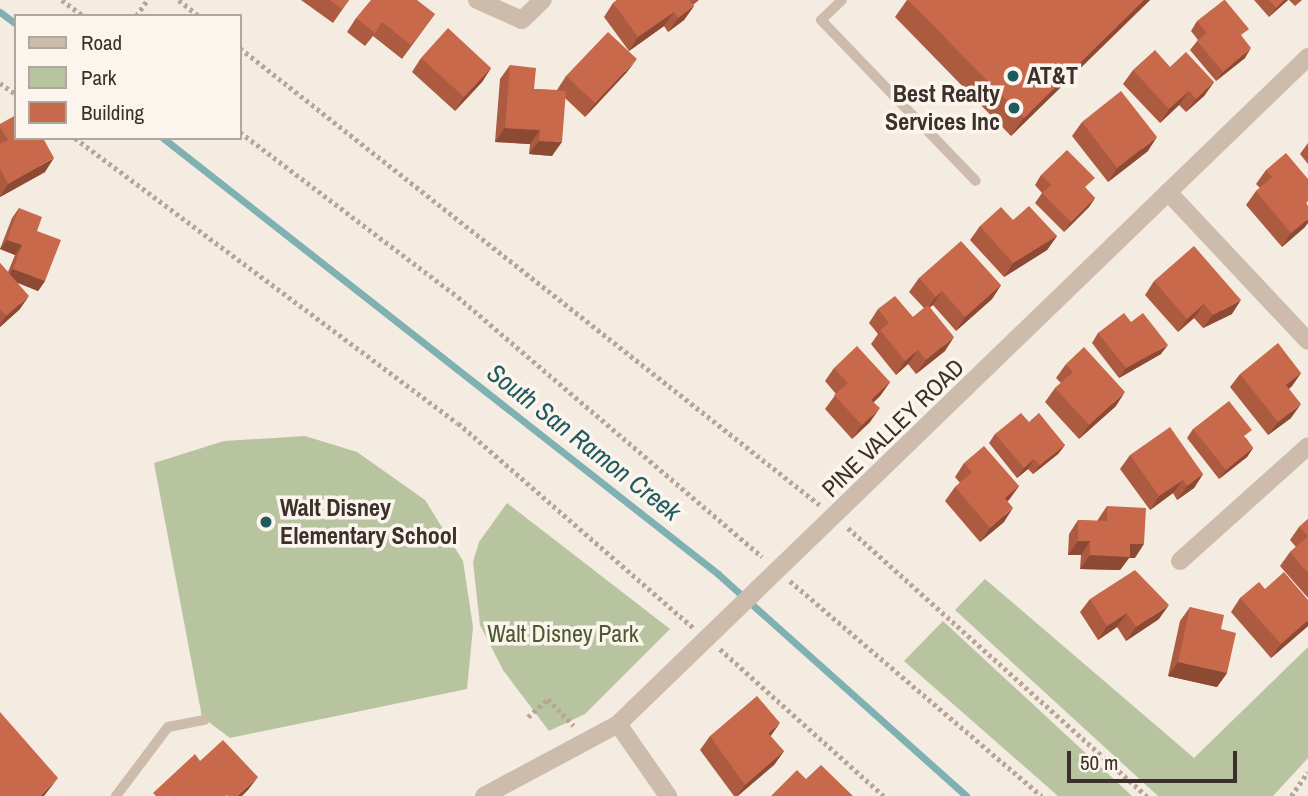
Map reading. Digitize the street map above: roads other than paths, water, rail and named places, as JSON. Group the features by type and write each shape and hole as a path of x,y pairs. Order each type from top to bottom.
{"street":[{"path":"477,0 522,20 543,0"},
{"name":"PINE VALLEY ROAD","path":"484,796 618,724 764,589 1308,57"},
{"path":"1168,192 1308,341"},
{"path":"1180,561 1308,446"},
{"path":"618,724 668,796"}],"lane":[{"path":"842,0 821,20 976,181"},
{"path":"116,796 168,727 204,720"}],"waterway":[{"name":"South San Ramon Creek","path":"0,12 14,22"},
{"name":"South San Ramon Creek","path":"166,140 718,574 966,796"}],"place":[{"name":"AT&T","path":"1013,76"},
{"name":"Best Realty Services Inc","path":"1014,108"},
{"name":"Walt Disney Elementary School","path":"266,522"}],"park label":[{"name":"Walt Disney Park","path":"563,634"}]}
